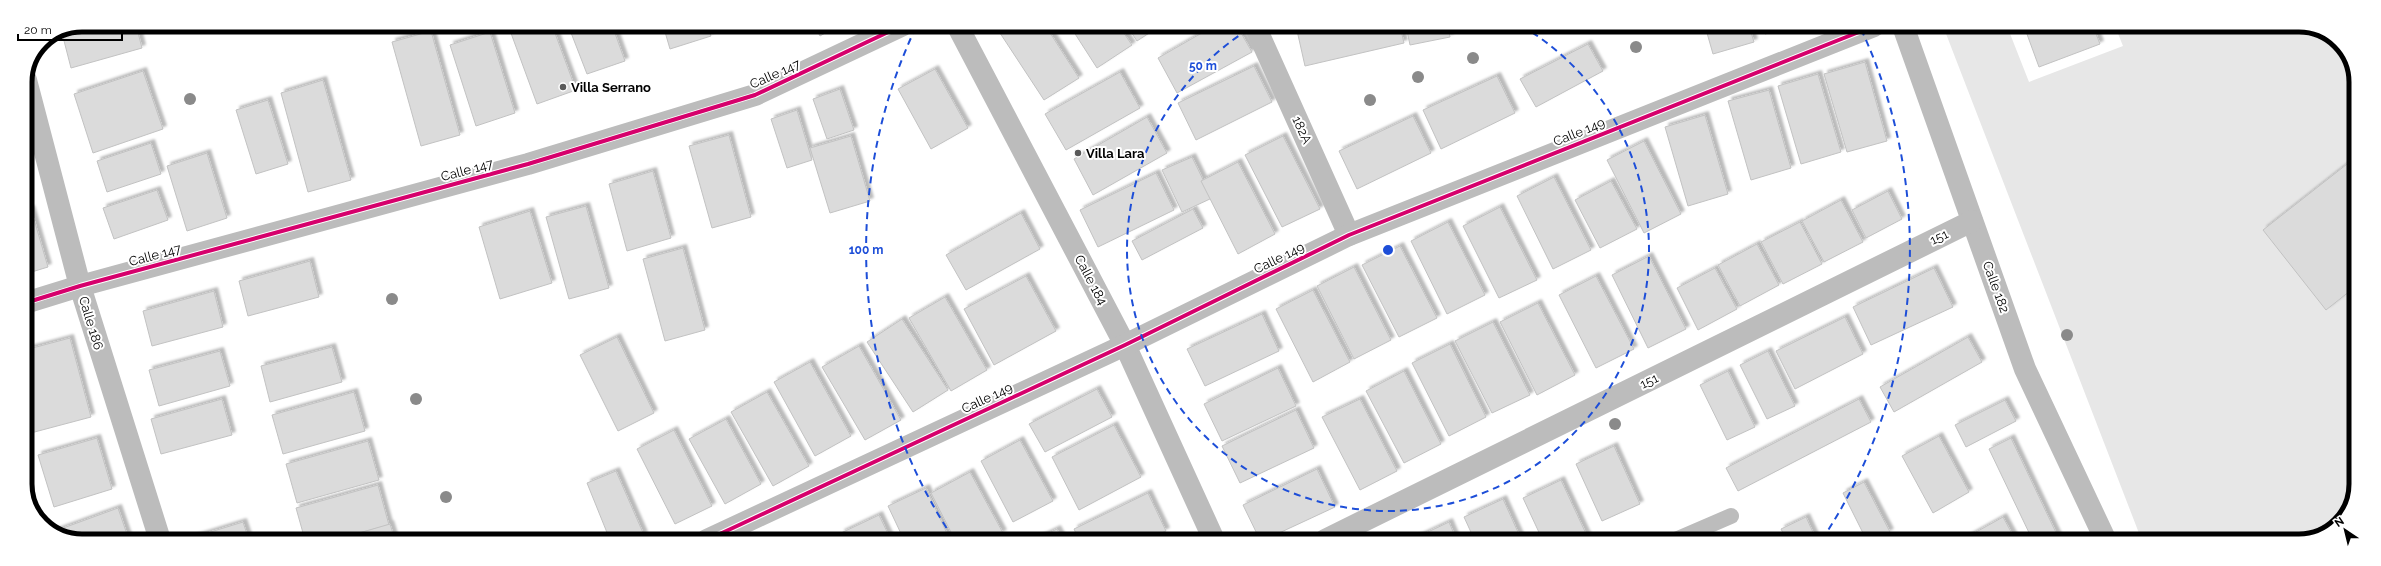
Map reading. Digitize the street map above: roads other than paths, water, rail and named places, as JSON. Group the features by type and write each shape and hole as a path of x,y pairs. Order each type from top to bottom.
{"street":[{"name":"Calle 147","path":"32,301 80,286 528,164 756,94 889,32"},
{"name":"Calle 184","path":"960,32 1125,345 1211,534"},
{"name":"182А","path":"1258,32 1348,235"},
{"name":"Calle 149","path":"720,534 1125,345 1348,235 1859,32"},
{"name":"Calle 182","path":"1906,32 2026,370 2103,534"},
{"name":"Calle 186","path":"32,103 80,286 158,534"},
{"name":"151","path":"1337,534 1972,221"}],"lane":[{"path":"1689,534 1731,516"}],"place":[{"name":"Villa Serrano","path":"563,87"},
{"name":"Villa Lara","path":"1078,153"}]}
